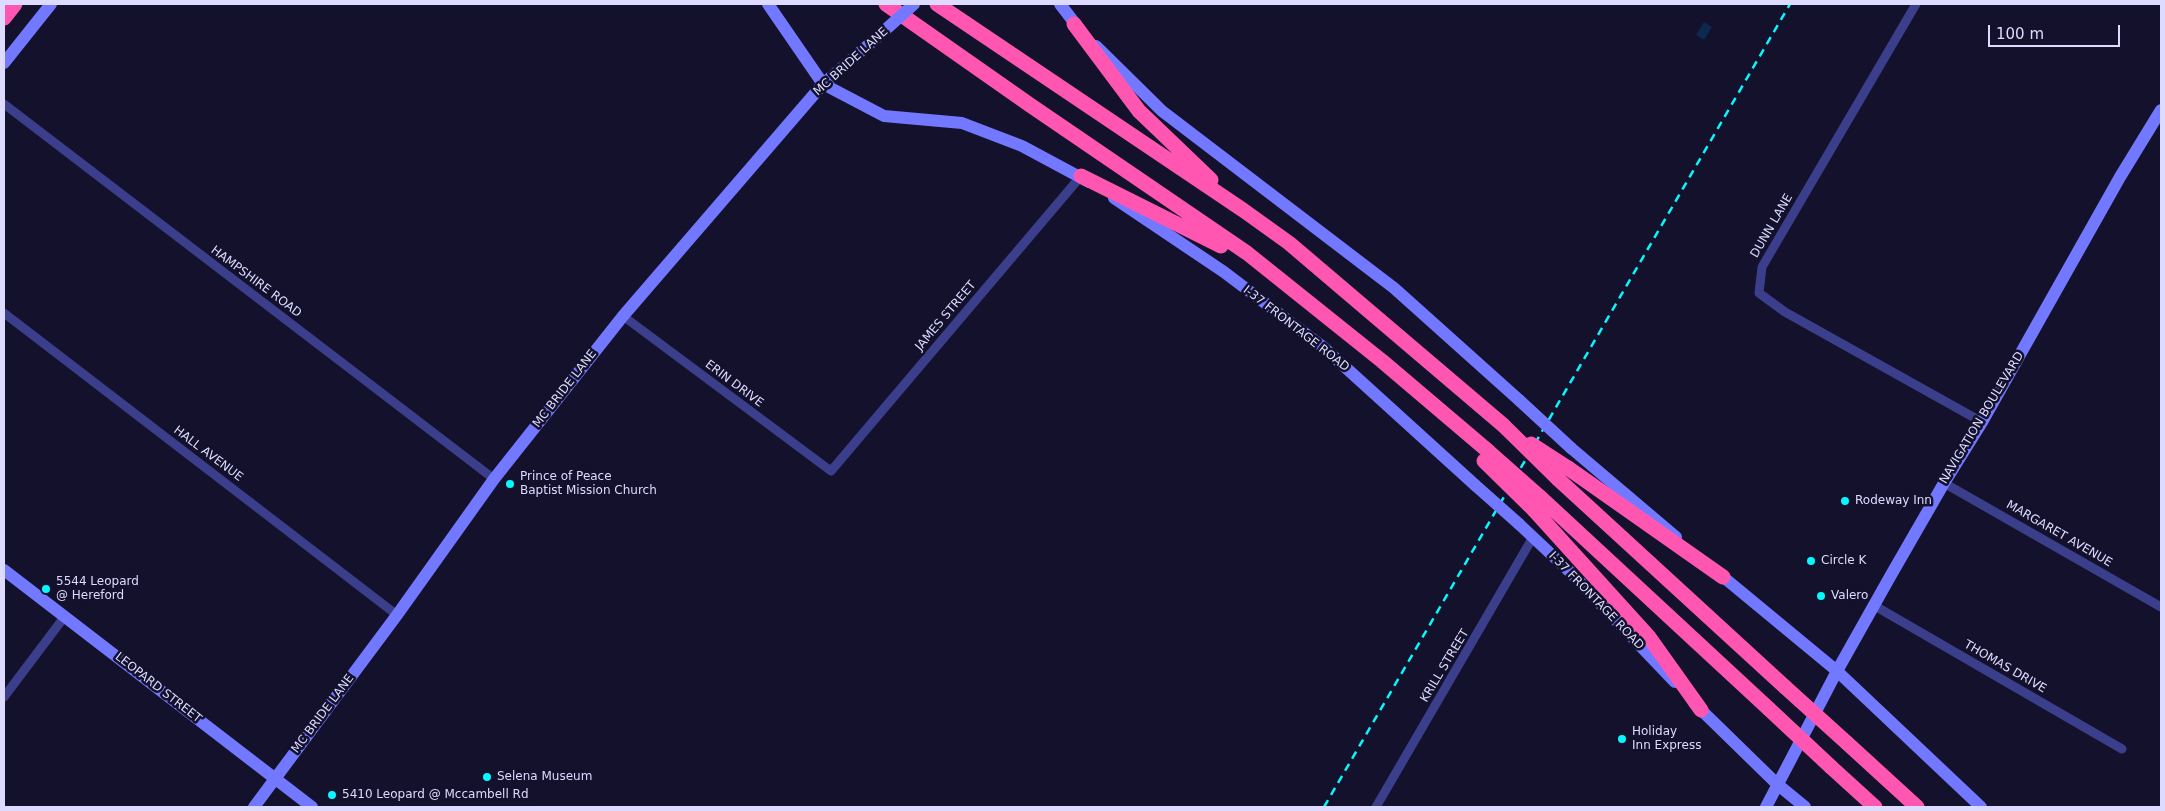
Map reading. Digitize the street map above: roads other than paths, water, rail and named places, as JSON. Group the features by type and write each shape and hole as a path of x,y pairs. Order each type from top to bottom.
{"highway":[{"path":"4,18 15,4"},
{"path":"886,4 1030,105 1247,252 1339,326 1430,401 1537,504 1769,708 1875,807"},
{"path":"937,4 1243,210 1289,244 1503,425 1563,473 1786,687 1918,807"},
{"path":"1074,24 1139,111 1243,210"},
{"path":"1081,176 1215,241 1339,326"},
{"path":"1563,473 1723,577"},
{"path":"1537,504 1649,638 1701,710"}],"main road":[{"path":"4,63 51,4"},
{"name":"I-37 FRONTAGE ROAD","path":"768,4 823,84 884,116 962,123 1022,146 1081,176 1224,272 1323,347 1570,572 1701,710 1777,784 1805,807"},
{"name":"MC BRIDE LANE","path":"254,807 397,615 494,479 623,316 823,84 914,4"},
{"path":"1060,4 1074,24 1162,111 1394,288 1571,448 1723,577 1838,671 1981,807"},
{"name":"NAVIGATION BOULEVARD","path":"1766,807 1838,671 1944,483 1982,422 2120,177 2161,110"},
{"name":"LEOPARD STREET","path":"4,570 312,807"}],"street":[{"name":"DUNN LANE","path":"1916,4 1762,267 1759,293 1785,312 1982,422"},
{"name":"HAMPSHIRE ROAD","path":"4,104 494,479"},
{"name":"JAMES STREET","path":"831,471 1081,176"},
{"name":"HALL AVENUE","path":"4,314 397,615"},
{"name":"ERIN DRIVE","path":"623,316 831,471"},
{"name":"MARGARET AVENUE","path":"1944,483 2161,607"},
{"name":"KRILL STREET","path":"1376,807 1533,537"},
{"name":"THOMAS DRIVE","path":"1875,606 2122,749"},
{"path":"4,697 66,616"}],"water":[{"path":"1704,22 1712,27 1704,40 1696,35"}],"railway":[{"path":"1324,807 1790,4"}],"place":[{"name":"Prince of Peace Baptist Mission Church","path":"510,484"},
{"name":"Rodeway Inn","path":"1845,501"},
{"name":"Circle K","path":"1811,561"},
{"name":"5544 Leopard @ Hereford","path":"46,589"},
{"name":"Valero","path":"1821,596"},
{"name":"Holiday Inn Express","path":"1622,739"},
{"name":"Selena Museum","path":"487,777"},
{"name":"5410 Leopard @ Mccambell Rd","path":"332,795"}]}
